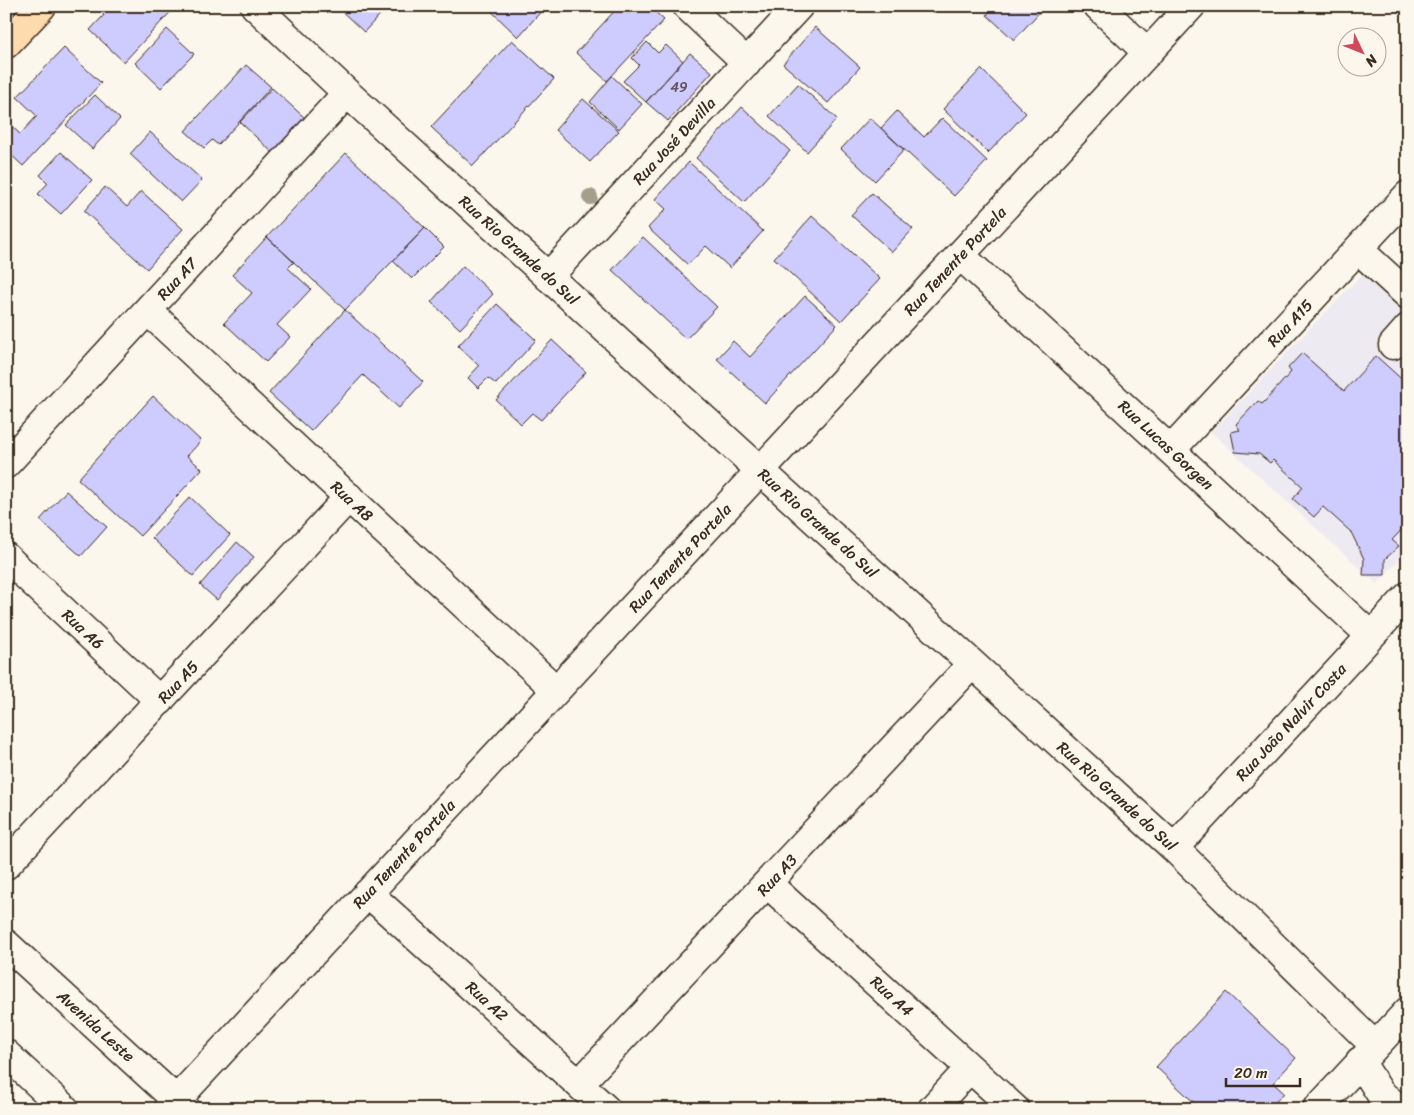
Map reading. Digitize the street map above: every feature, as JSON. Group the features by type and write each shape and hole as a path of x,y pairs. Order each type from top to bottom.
{"main road":[{"path":"6,44 42,6"}],"street":[{"name":"Rua Rio Grande do Sul","path":"255,6 347,93 760,471 1174,848 1388,1038 1380,1093 1400,1109"},
{"path":"687,6 747,63"},
{"name":"Rua José Devilla","path":"548,276 799,6"},
{"path":"1098,6 1148,53"},
{"name":"Rua Tenente Portela","path":"177,1106 368,893 1191,6"},
{"name":"Rua A7","path":"6,464 347,93"},
{"name":"Rua A15","path":"1172,450 1408,195"},
{"path":"1358,249 1408,295"},
{"name":"Rua Lucas Gorgen","path":"960,255 1371,636"},
{"name":"Rua A8","path":"148,311 556,690"},
{"name":"Rua A5","path":"6,865 349,498"},
{"name":"Rua A6","path":"6,557 160,701"},
{"name":"Rua João Nalvir Costa","path":"1174,848 1408,596"},
{"name":"Rua A3","path":"579,1084 972,664"},
{"name":"Rua A4","path":"768,884 1016,1109"},
{"name":"Rua A2","path":"368,893 606,1109"},
{"name":"Avenida Leste","path":"6,944 177,1106"},
{"path":"1317,1109 1388,1038"},
{"path":"6,1054 65,1109"},
{"path":"932,1109 970,1068"}],"shaded area":[{"path":"1366,270 1408,311 1408,550 1377,584 1211,432"}],"building":[{"path":"101,6 176,6 124,62 90,30 104,15 98,9"},
{"path":"303,6 316,6 310,13"},
{"path":"336,6 388,6 364,32"},
{"path":"486,6 546,6 518,37"},
{"path":"619,6 649,6 664,20 607,81 576,53"},
{"path":"994,6 1045,6 1014,40 987,15"},
{"path":"815,27 860,67 828,103 783,64"},
{"path":"167,29 194,54 161,88 135,63"},
{"path":"512,40 554,79 473,166 431,127"},
{"path":"647,42 658,53 666,45 683,61 646,102 623,81 639,65 632,58"},
{"path":"64,48 101,83 23,166 6,150 6,121 20,134 37,116 17,97"},
{"path":"690,53 712,72 668,121 646,102"},
{"path":"246,65 271,87 218,145 212,140 204,148 185,131"},
{"path":"981,69 1026,113 988,153 943,109"},
{"path":"612,76 642,104 619,129 590,102"},
{"path":"798,84 837,119 807,152 769,116"},
{"path":"272,88 306,119 274,154 240,122"},
{"path":"95,95 120,119 92,149 66,125"},
{"path":"583,99 619,131 590,162 555,130"},
{"path":"742,107 790,151 744,202 696,158"},
{"path":"897,111 924,137 942,118 987,161 954,196 881,128"},
{"path":"870,118 904,150 875,181 841,149"},
{"path":"150,132 202,180 181,202 130,154"},
{"path":"61,152 92,180 61,214 38,194 48,183 40,175"},
{"path":"346,153 425,228 345,310 267,237"},
{"path":"689,162 763,231 730,268 706,246 688,265 648,228 666,209 655,199"},
{"path":"105,187 127,207 141,191 183,229 147,269 84,211"},
{"path":"872,193 913,229 892,252 851,215"},
{"path":"812,216 880,279 841,321 774,258"},
{"path":"425,228 444,247 412,279 393,261"},
{"path":"267,237 294,262 288,268 311,289 277,325 290,337 266,362 224,323 252,293 232,275"},
{"path":"643,237 717,307 686,339 612,270"},
{"path":"463,266 493,294 460,329 431,302"},
{"path":"805,296 837,325 765,403 717,359 733,341 750,357"},
{"path":"497,304 536,340 496,384 488,378 478,388 468,378 479,366 458,346"},
{"path":"345,310 423,382 399,408 363,375 311,431 269,393"},
{"path":"552,340 586,372 541,420 532,413 521,424 496,400"},
{"path":"1302,353 1344,391 1376,356 1408,385 1408,523 1392,540 1399,546 1385,559 1385,575 1363,575 1364,559 1351,532 1323,507 1314,517 1293,499 1303,487 1273,460 1270,463 1259,454 1235,452 1231,432 1240,430 1236,424 1258,401 1262,404 1266,400 1291,372 1288,368"},
{"path":"153,396 201,441 187,456 202,469 140,536 78,479"},
{"path":"66,491 107,527 81,556 40,520"},
{"path":"190,497 230,535 193,576 152,538"},
{"path":"237,542 254,557 217,600 200,585"},
{"path":"1226,992 1296,1058 1273,1083 1284,1093 1269,1109 1201,1109 1156,1067"}]}
